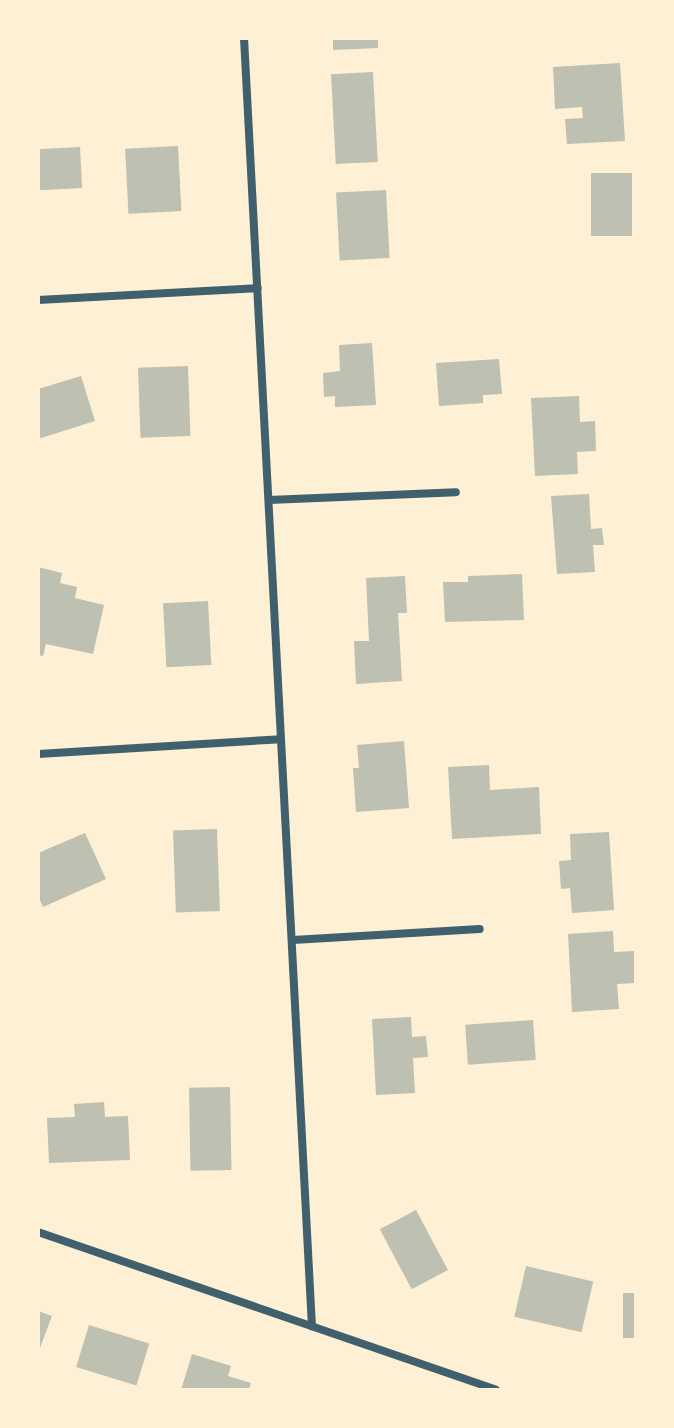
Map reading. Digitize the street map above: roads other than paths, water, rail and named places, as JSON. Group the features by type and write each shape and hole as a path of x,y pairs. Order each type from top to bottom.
{"street":[{"path":"244,38 312,1326"},
{"path":"38,300 258,288"},
{"path":"269,500 456,492"},
{"path":"38,754 281,739"},
{"path":"293,940 480,929"},
{"path":"38,1232 496,1390"}]}
